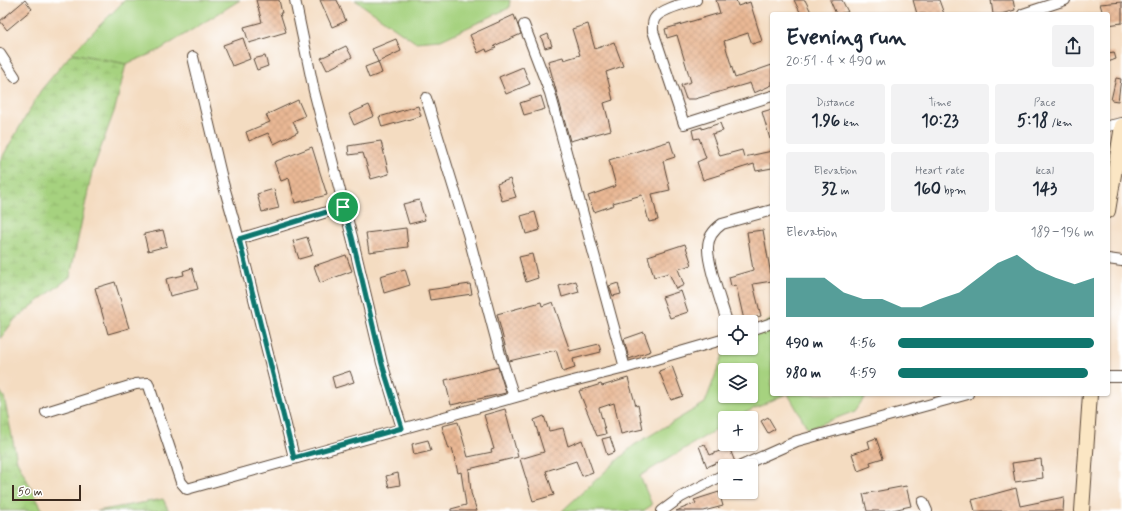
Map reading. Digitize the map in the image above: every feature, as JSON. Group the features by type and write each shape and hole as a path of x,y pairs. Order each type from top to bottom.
{"main road":[{"path":"1110,199 1122,126"},
{"path":"1082,511 1090,396"}],"street":[{"path":"296,0 314,91 352,237 382,364 402,428"},
{"path":"696,0 669,9 657,16 653,22 653,31 684,124 770,97"},
{"path":"1029,12 1065,0"},
{"path":"524,25 550,93 624,368"},
{"path":"0,54 15,77"},
{"path":"193,57 223,183 239,239 294,458"},
{"path":"426,98 468,234 500,354 514,397"},
{"path":"1110,126 1122,123"},
{"path":"239,239 343,207"},
{"path":"725,315 709,257 708,246 711,236 716,228 722,224 770,211"},
{"path":"1110,259 1122,261"},
{"path":"758,328 770,325"},
{"path":"46,412 136,384 148,383 181,482 187,489 402,428 624,368 718,340"},
{"path":"1110,377 1122,377"},
{"path":"757,459 797,441 961,396"},
{"path":"662,511 681,497 718,478"}],"green space":[{"path":"125,0 240,0 158,51 126,64 72,53"},
{"path":"355,0 510,0 509,8 441,40 415,42"},
{"path":"72,53 126,64 115,109 92,172 70,277 15,319 0,339 0,161 41,90"},
{"path":"770,320 770,396 782,396 749,411 718,411 718,428 640,476 652,505 643,511 562,511 634,445 705,403 718,368 718,403 758,403 758,363 720,363 723,355 758,355 758,328"},
{"path":"0,391 4,397 17,461 43,511 0,511"},
{"path":"789,396 866,396 855,411 808,429"},
{"path":"163,499 169,511 97,511"}],"building":[{"path":"25,0 32,9 7,30 0,21"},
{"path":"256,0 279,0 282,13 280,13 286,32 249,43 244,27 262,22"},
{"path":"320,0 337,0 346,21 332,27"},
{"path":"716,0 736,0 738,6 750,2 762,41 752,44 748,33 724,41 735,78 770,66 770,86 754,93 750,83 695,99 686,99 681,85 691,82 677,35 667,38 665,29 720,13"},
{"path":"794,0 805,0 811,12 800,12"},
{"path":"830,0 842,0 848,12 835,12"},
{"path":"913,0 939,0 943,12 916,12"},
{"path":"991,0 1013,0 1015,10 1008,12 993,12"},
{"path":"1122,2 1122,23 1110,25 1110,12 1102,12 1100,4"},
{"path":"514,15 521,34 494,46 496,48 487,52 486,49 478,53 470,35"},
{"path":"588,24 595,49 614,42 623,66 606,72 613,100 604,103 611,130 570,141 548,61 563,57 564,60 580,55 572,29"},
{"path":"548,34 552,46 545,48 541,37"},
{"path":"243,38 250,59 232,66 223,45"},
{"path":"396,39 401,51 378,62 372,49"},
{"path":"346,46 352,57 327,70 321,58"},
{"path":"1114,52 1116,59 1110,61 1110,53"},
{"path":"265,56 268,66 257,70 253,59"},
{"path":"378,62 382,73 369,78 365,67"},
{"path":"523,67 530,84 506,94 499,77"},
{"path":"1116,78 1121,79 1118,101 1111,100"},
{"path":"541,96 545,109 524,115 520,103"},
{"path":"298,100 305,116 293,121 298,132 274,144 268,133 249,141 246,132 270,122 266,115"},
{"path":"369,105 374,116 354,125 349,114"},
{"path":"418,106 421,116 382,127 379,117"},
{"path":"770,110 770,139 762,112"},
{"path":"720,123 723,131 712,134 720,156 742,150 744,157 770,151 770,168 756,171 754,164 703,180 697,162 706,158 699,138 694,139 692,130 702,127 702,129"},
{"path":"381,141 389,174 371,179 363,153 349,155 348,146"},
{"path":"670,141 675,157 663,161 670,190 652,194 658,220 649,222 642,195 613,203 614,205 594,212 588,196 616,186 609,160"},
{"path":"312,147 327,195 295,203 289,178 281,181 274,162"},
{"path":"510,179 516,197 502,201 497,184"},
{"path":"274,189 279,208 262,212 257,194"},
{"path":"419,200 425,220 409,224 403,204"},
{"path":"535,212 540,230 526,234 521,216"},
{"path":"406,228 408,247 369,252 366,233"},
{"path":"163,230 167,246 148,251 144,234"},
{"path":"763,230 770,270 770,281 753,284 761,316 758,317 758,315 743,315 736,285 731,286 729,277 753,270 747,232"},
{"path":"307,237 313,255 299,259 293,241"},
{"path":"685,244 692,265 678,269 684,285 676,289 669,273 654,277 648,256"},
{"path":"532,254 538,278 526,282 519,257"},
{"path":"346,255 352,271 320,283 314,266"},
{"path":"192,268 198,289 170,296 166,279 184,275 183,271"},
{"path":"405,269 410,285 384,293 380,276"},
{"path":"576,281 579,292 562,297 559,286"},
{"path":"115,282 129,328 108,334 95,288"},
{"path":"618,283 621,294 613,296 609,286"},
{"path":"470,284 472,294 430,300 428,290"},
{"path":"681,291 688,312 670,318 662,297"},
{"path":"541,302 542,306 553,302 570,351 599,344 601,352 573,359 575,368 563,372 556,350 509,361 497,314"},
{"path":"644,332 651,351 629,359 624,339"},
{"path":"672,366 683,396 671,400 659,371"},
{"path":"498,367 506,393 451,405 445,380"},
{"path":"350,371 354,382 335,388 332,377"},
{"path":"628,378 636,406 638,405 643,429 621,434 614,403 599,408 606,434 597,436 579,391"},
{"path":"505,409 518,457 469,469 471,493 477,511 451,511 451,509 466,505 461,472 458,473 452,448 449,449 442,426 458,422 468,457 492,452 491,450 494,449 484,415"},
{"path":"544,416 549,431 563,428 568,446 582,440 593,472 582,476 576,461 546,471 554,495 533,501 520,459 544,452 534,420"},
{"path":"768,417 775,429 768,433 761,421"},
{"path":"610,437 615,452 607,455 602,439"},
{"path":"876,438 883,458 870,462 871,466 858,471 852,454 870,448 868,441"},
{"path":"428,440 431,451 414,455 412,444"},
{"path":"705,444 710,455 720,451 731,451 734,459 718,459 718,462 707,467 699,446"},
{"path":"1041,459 1043,478 1015,482 1012,463"},
{"path":"398,473 400,485 389,487 386,476"},
{"path":"906,486 911,506 888,511 867,511 863,494"},
{"path":"1016,488 1020,506 1064,497 1063,511 975,511 972,500"},
{"path":"718,492 718,499 721,499 723,506 704,511 676,511 696,503 694,500"}],"route":[{"path":"343,207 352,237 382,364 402,428 294,458 239,239 343,207"}]}
